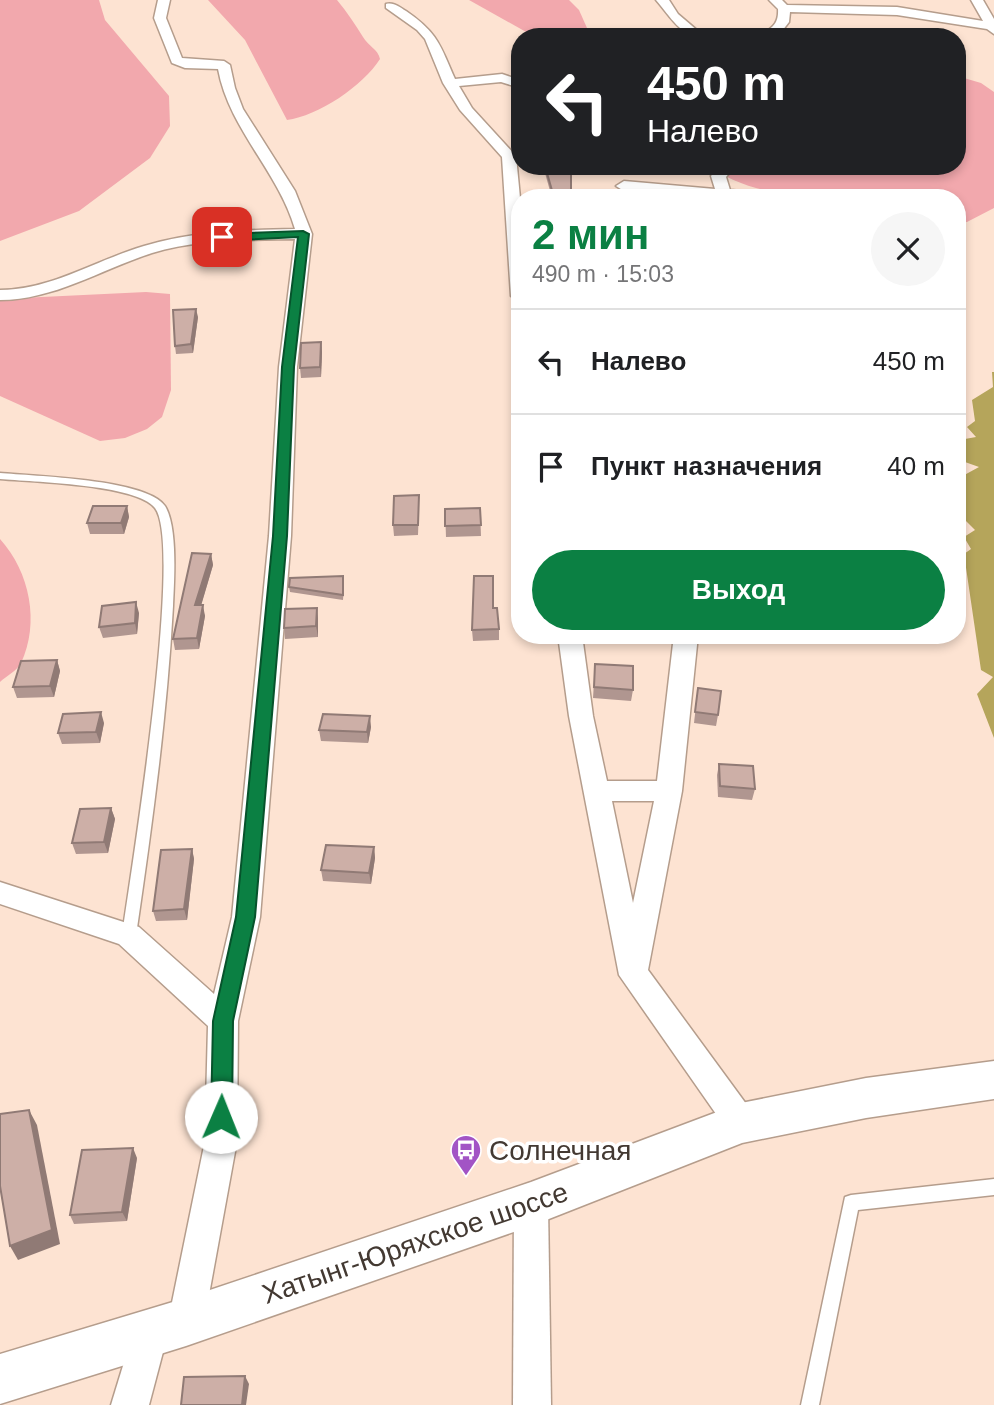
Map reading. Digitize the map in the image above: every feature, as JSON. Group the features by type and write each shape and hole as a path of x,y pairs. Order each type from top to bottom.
{"street":[{"path":"130,1405 168,1327 221,1141 223,1021 246,917 280,536 288,367 303,234 300,217 292,199 237,108 228,88 225,65 185,64 177,60 160,18 164,0"},
{"path":"662,0 670,7 673,16 688,28"},
{"path":"977,0 993,28"},
{"path":"777,28 784,21 779,4 890,10 993,28"},
{"path":"390,6 421,27 431,38 450,83 467,110 511,152"},
{"path":"450,83 502,78 511,81"},
{"path":"0,295 22,294 136,252 164,245 195,239 303,234"},
{"path":"571,644 581,716 634,975 741,1123"},
{"path":"634,975 669,791 685,644"},
{"path":"596,791 669,791"},
{"path":"0,893 129,935 223,1021"},
{"name":"Хатынг-Юряхское шоссе","path":"0,1379 168,1327 531,1204 741,1123 866,1098 994,1080"},
{"path":"531,1204 532,1405"}],"lane":[{"path":"0,476 128,490 153,500 167,517 166,626 157,735 129,935"},
{"path":"810,1405 851,1203 994,1187"}],"shaded area":[{"path":"0,0 99,0 105,20 169,96 170,126 150,158 79,211 0,241"},
{"path":"208,0 337,0 380,59 363,79 339,98 312,113 287,120 245,40"},
{"path":"469,0 569,0 579,10 587,28 519,28"},
{"path":"966,79 981,83 994,92 994,208 967,222 966,189 761,189 725,175 966,175"},
{"path":"146,292 170,294 171,390 162,417 147,429 125,438 100,441 0,396 0,299"},
{"path":"994,372 994,738 977,694 993,677 981,670 966,568 966,553 971,549 966,536 975,530 966,521 966,474 979,467 966,462 966,439 976,437 967,427 975,421 972,400 993,387"},
{"path":"0,539 19,567 29,598 31,615 27,648 21,663 0,682"}],"building":[{"path":"548,175 571,175 571,189 552,189"},
{"path":"196,309 191,344 175,346 173,310"},
{"path":"321,342 320,367 300,368 301,343"},
{"path":"419,495 418,525 393,525 394,496"},
{"path":"93,506 127,506 121,523 87,523"},
{"path":"480,508 481,525 445,526 445,509"},
{"path":"192,553 211,554 195,605 203,605 197,638 173,639"},
{"path":"343,576 343,595 289,587 290,578"},
{"path":"474,576 493,576 493,608 497,608 499,629 472,630"},
{"path":"136,602 135,623 99,627 102,606"},
{"path":"317,608 316,626 284,628 285,609"},
{"path":"57,660 50,686 13,687 21,661"},
{"path":"595,664 633,666 633,690 594,687"},
{"path":"698,688 721,691 718,715 695,712"},
{"path":"101,712 96,732 58,733 63,714"},
{"path":"323,714 370,716 367,732 319,730"},
{"path":"719,764 753,766 755,789 720,786"},
{"path":"111,808 104,842 72,843 80,809"},
{"path":"326,845 374,847 369,873 321,870"},
{"path":"192,849 184,909 153,911 161,850"},
{"path":"29,1110 52,1230 10,1246 0,1186 0,1114"},
{"path":"133,1148 122,1212 70,1215 82,1150"},
{"path":"245,1376 242,1405 181,1405 184,1377"}],"place":[{"name":"Солнечная","path":"466,1177"}],"route":[{"path":"221,1117 223,1021 246,917 280,536 288,367 303,234 222,237"}]}
